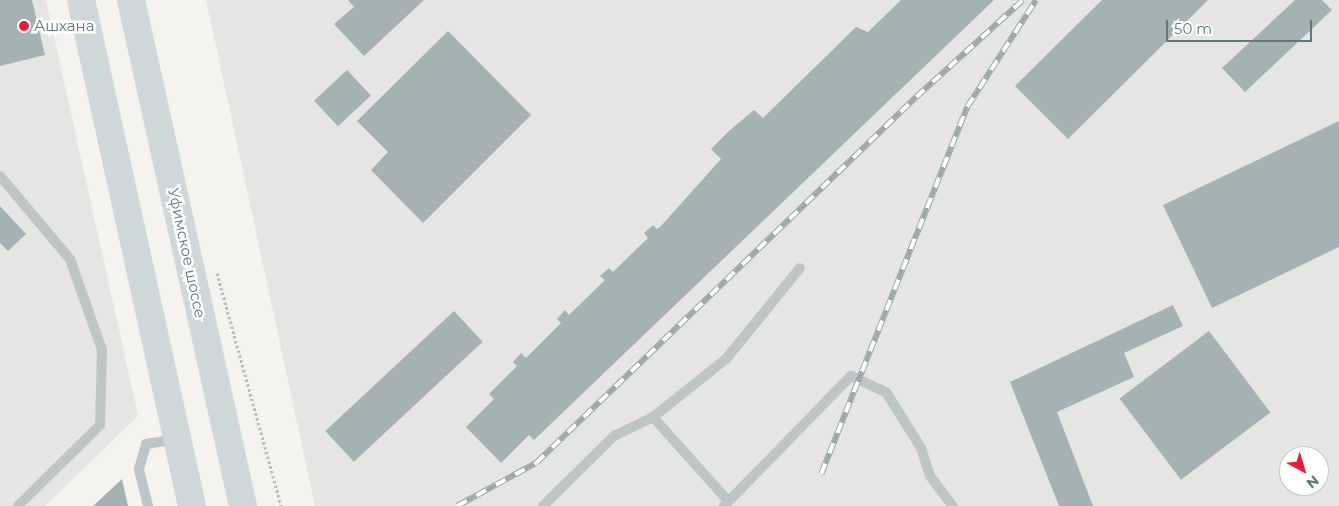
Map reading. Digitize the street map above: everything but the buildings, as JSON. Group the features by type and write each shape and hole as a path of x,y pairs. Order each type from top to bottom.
{"main road":[{"path":"81,0 192,506"},
{"name":"Уфимское шоссе","path":"131,0 243,506"}],"lane":[{"path":"0,176 70,259 102,350 100,425 18,506"},
{"path":"543,506 614,436 653,417 726,359 800,268"},
{"path":"653,417 726,504 851,376 886,392 921,448 930,476 953,506"},
{"path":"148,506 139,469 146,444 177,439"}],"path":[{"path":"216,268 281,506"}],"shaded area":[{"path":"0,0 46,0 138,416 45,506 0,506"},
{"path":"206,0 1339,0 1339,506 315,506"}],"railway":[{"path":"457,506 536,463 916,97 1023,0"},
{"path":"821,474 967,107 1036,0"}],"place":[{"name":"Ашхана","path":"24,26"}]}
